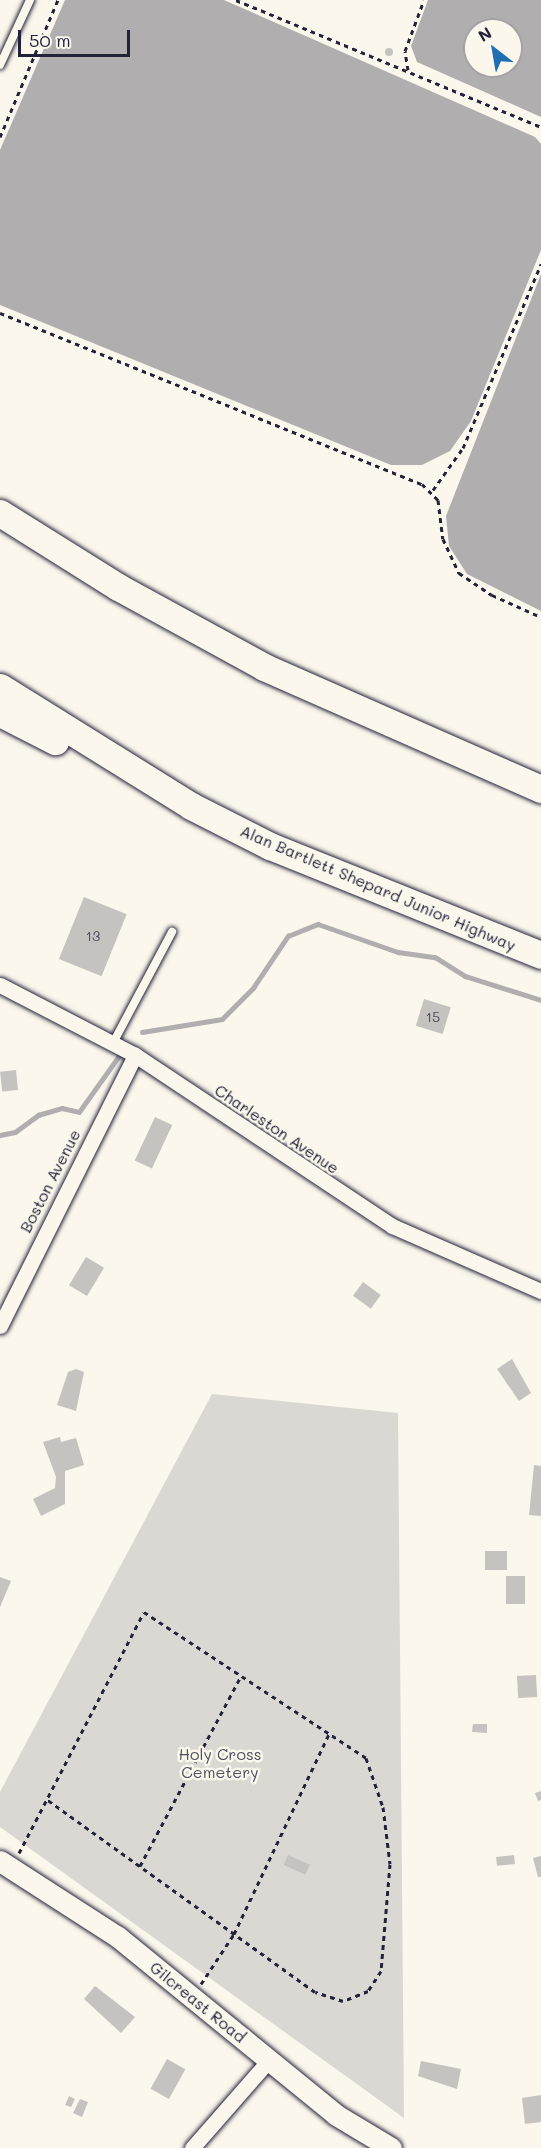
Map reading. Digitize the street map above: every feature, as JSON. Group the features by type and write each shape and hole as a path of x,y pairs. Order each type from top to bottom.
{"highway":[{"path":"0,497 64,555"},
{"path":"0,513 64,555 292,681 541,789"},
{"name":"Alan Bartlett Shepard Junior Highway","path":"0,687 191,806 281,851 541,955"},
{"path":"0,713 191,806"}],"street":[{"name":"Charleston Avenue","path":"0,985 135,1055 392,1226 541,1291"},
{"name":"Boston Avenue","path":"0,1326 135,1055"},
{"name":"Gilcreast Road","path":"6,1864 60,1896 194,1996 336,2115 392,2148"},
{"path":"192,2148 269,2060"}],"lane":[{"path":"0,65 30,0"},
{"path":"112,1043 172,932"}],"path":[{"path":"0,137 58,0"},
{"path":"236,0 541,127"},
{"path":"408,70 405,51 424,0"},
{"path":"541,264 463,448 433,490 443,539 459,573 492,596 541,617"},
{"path":"0,313 433,490"},
{"path":"6,1864 46,1799 144,1612 366,1758 383,1807 390,1864 381,1971 368,1990 343,2001 315,1992 46,1799"},
{"path":"140,1866 240,1676"},
{"path":"194,1996 234,1934 329,1734"}],"green space":[{"name":"Holy Cross Cemetery","path":"212,1394 398,1413 404,2118 0,1827 0,1792"}],"shaded area":[{"path":"65,0 224,0 535,137 541,144 541,250 471,421 450,451 422,465 391,465 0,305 0,150"},
{"path":"428,0 541,0 541,117 417,62 411,46"},
{"path":"541,274 541,611 467,574 449,546 446,516"}],"building":[{"path":"389,48 393,52 389,56 385,52"},
{"path":"84,897 127,914 102,976 59,959"},
{"path":"424,999 451,1007 443,1034 416,1026"},
{"path":"16,1070 18,1090 2,1092 0,1072"},
{"path":"155,1117 172,1125 152,1169 135,1161"},
{"path":"86,1257 104,1268 87,1296 69,1285"},
{"path":"363,1282 381,1295 371,1309 353,1296"},
{"path":"512,1359 531,1393 519,1401 497,1369"},
{"path":"76,1369 84,1372 76,1411 57,1405 68,1372"},
{"path":"60,1437 61,1442 76,1438 84,1465 65,1471 65,1504 41,1516 33,1499 55,1488 56,1477 43,1442"},
{"path":"534,1465 541,1466 541,1516 529,1515"},
{"path":"485,1551 507,1551 507,1570 485,1570"},
{"path":"506,1576 525,1576 525,1604 506,1604"},
{"path":"0,1577 11,1581 0,1607"},
{"path":"536,1675 537,1697 518,1698 517,1676"},
{"path":"473,1724 487,1724 487,1733 472,1732"},
{"path":"541,1791 541,1800 538,1801 535,1793"},
{"path":"288,1855 310,1865 305,1875 284,1865"},
{"path":"514,1855 515,1864 497,1866 496,1857"},
{"path":"541,1856 541,1877 538,1877 533,1858"},
{"path":"95,1986 135,2017 121,2033 84,1999"},
{"path":"167,2059 185,2069 169,2099 151,2089"},
{"path":"421,2061 461,2069 457,2089 418,2076"},
{"path":"541,2095 541,2122 525,2124 522,2098"},
{"path":"69,2096 75,2099 71,2107 65,2105"},
{"path":"80,2099 88,2102 82,2117 73,2113"}],"waterway":[{"path":"142,1032 222,1019 253,988 288,936 318,924 398,952 435,957 465,976 541,1000"},
{"path":"0,1135 15,1132 38,1115 62,1108 79,1112 119,1056"}]}
